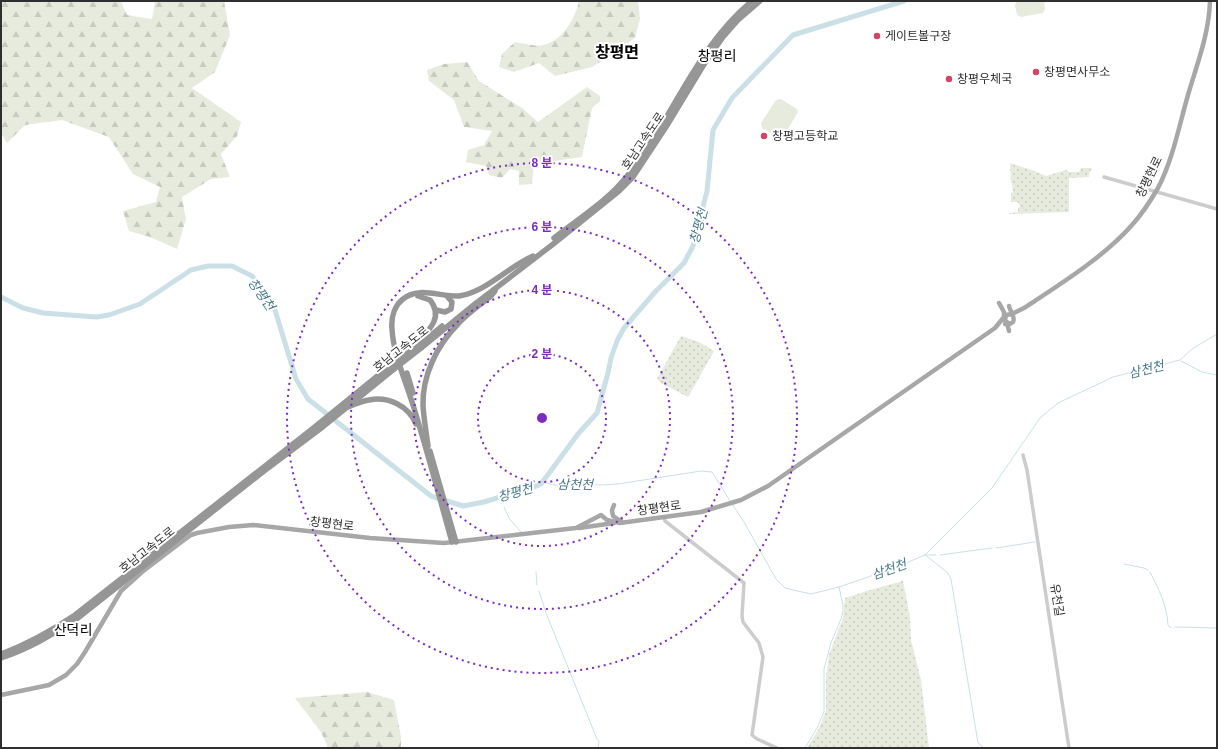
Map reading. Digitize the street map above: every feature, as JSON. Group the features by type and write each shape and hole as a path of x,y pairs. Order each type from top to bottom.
{"highway":[{"name":"호남고속도로","path":"1,654 40,637 75,615 318,427 475,299 533,256 615,189 628,176 696,68 718,36 752,1"},
{"name":"호남고속도로","path":"419,345 605,204 633,177 666,127 702,66 736,19 760,1"},
{"path":"454,542 449,514 395,347 392,328 394,311 398,304 409,294 418,292 459,296 469,293 489,284 520,262 533,256"},
{"path":"454,542 432,475 427,446 423,405 425,386 430,366 446,337 462,320 491,296 502,283"},
{"path":"419,345 433,324 436,310 430,300 425,297 418,296 411,297 400,306 397,312 395,331 427,446"},
{"path":"436,310 445,312 451,309 452,302 447,296"},
{"path":"342,408 370,400 382,399 397,404 404,408 412,417 427,446"},
{"name":"호남고속도로","path":"1,658 38,643 74,620 318,427"}],"main road":[{"name":"창평현로","path":"1,694 50,685 66,675 86,652 121,591 142,572 180,543 197,534 229,527 253,525 396,540 444,543 576,528 601,515 607,520 620,523 702,512 739,501 768,486 1092,261 1118,240 1133,224 1155,191 1168,164 1205,40 1210,11 1210,1"},
{"path":"995,328 1001,317 999,303 1010,318"},
{"path":"995,328 1004,327 1009,331 1009,306 1014,310 1023,309"},
{"path":"614,504 612,510 613,516 619,520 634,519 641,521"},
{"path":"576,528 620,523"}],"street":[{"path":"1104,177 1217,209"},
{"name":"유천길","path":"1022,455 1028,470 1069,748"},
{"path":"664,517 665,521 744,583 743,622 759,643 763,657 752,735 777,748"}],"green space":[{"path":"1,1 121,1 127,15 152,19 155,1 224,1 230,35 215,72 192,88 241,122 237,136 221,154 230,177 211,179 182,197 186,219 177,249 150,237 129,231 123,211 156,202 160,187 133,174 109,137 62,120 25,125 7,143 1,133"},
{"path":"579,1 638,1 640,19 635,38 592,67 555,76 539,63 514,72 499,67 502,54 515,42 543,45 556,39 571,22"},
{"path":"1017,1 1044,1 1045,9 1043,13 1021,17 1017,15 1015,5"},
{"path":"467,62 479,81 522,108 538,122 587,87 600,96 600,101 592,108 582,157 534,164 532,184 519,185 519,171 510,169 502,178 489,175 486,166 466,162 468,150 484,145 492,131 464,127 454,100 429,81 427,70 444,64"},
{"path":"781,99 797,109 798,112 783,137 780,138 762,128 761,123 776,100"},
{"path":"1010,163 1046,176 1066,170 1069,172 1079,172 1081,168 1092,168 1089,177 1069,178 1069,212 1009,214 1018,212 1018,208 1020,207 1018,202 1011,202 1011,193 1013,192"},
{"path":"681,336 699,342 714,351 688,397 661,383 657,379"},
{"path":"903,581 910,617 911,640 921,680 929,748 807,748 818,730 826,711 826,677 829,655 843,618 845,598"},
{"path":"367,692 394,700 401,737 401,748 328,748 321,732 295,698"}],"waterway":[{"name":"창평천","path":"1,297 23,308 43,313 96,317 109,315 140,304 191,270 208,266 232,266 252,276 275,310 296,379 308,399 431,496 463,506 484,502 534,487 541,484 578,434 597,413 611,358 617,341 624,328 655,292 684,263 693,246 707,191 713,130 732,98 793,35 904,1"},
{"name":"삼천천","path":"732,504 744,522 776,579 785,588 811,594 839,587 894,568 925,555 992,488 1040,418 1058,403 1113,377 1180,360 1192,349 1217,334"},
{"path":"1181,361 1202,372 1217,375"},
{"name":"삼천천","path":"542,482 559,486 575,484 601,485 618,484 701,471 712,472 730,501"},
{"name":"창평천","path":"500,498 502,504"},
{"path":"504,507 509,518 521,532"},
{"path":"996,548 1035,542"},
{"path":"940,555 992,548"},
{"path":"925,555 947,572 951,579 978,743 984,748"},
{"path":"926,555 936,555"},
{"path":"1124,564 1148,570"},
{"path":"536,572 537,585"},
{"path":"1150,572 1162,598 1168,625 1171,628"},
{"path":"805,748 817,728 824,712 824,669 831,643 843,611 839,587"},
{"path":"539,591 546,613 599,741 598,748"},
{"path":"1175,627 1217,628"}],"place":[{"name":"게이트볼구장","path":"877,36"},
{"name":"창평면사무소","path":"1036,72"},
{"name":"창평우체국","path":"949,79"},
{"name":"창평고등학교","path":"764,136"}],"district":[{"name":"창평면","path":"617,52"},
{"name":"창평리","path":"717,56"},
{"name":"산덕리","path":"73,630"}]}
